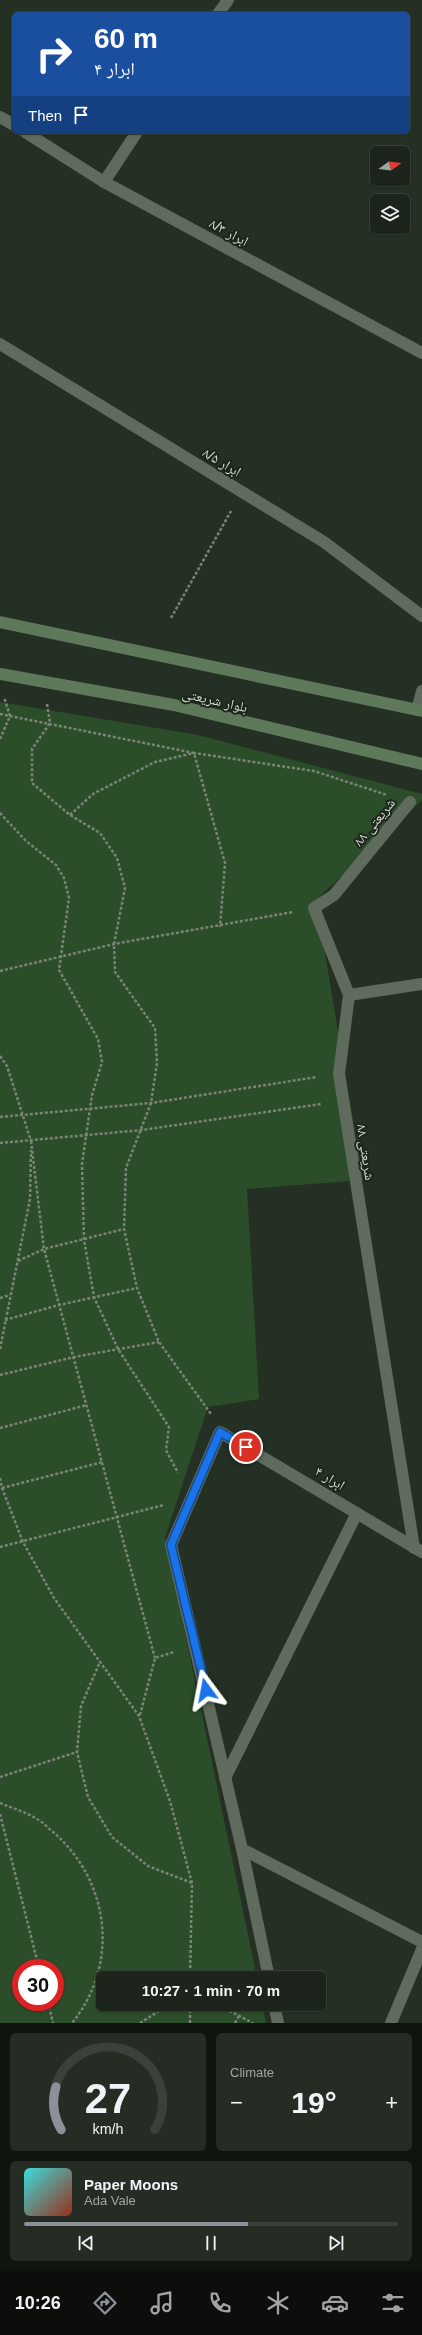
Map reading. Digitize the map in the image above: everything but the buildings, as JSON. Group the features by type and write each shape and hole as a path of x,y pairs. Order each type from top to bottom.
{"main road":[{"path":"0,622 420,711"},
{"name":"بلوار شریعتی","path":"0,674 174,705 422,764"}],"street":[{"path":"219,12 228,0"},
{"path":"0,117 12,124"},
{"name":"ابرار ۸/۳","path":"28,134 104,182 422,353"},
{"path":"104,182 137,134"},
{"name":"ابرار ۸/۵","path":"0,344 324,542 422,616"},
{"path":"420,711 422,691"},
{"name":"شریعتی ۸۸","path":"410,802 334,895 314,908 348,995 339,1074 342,1101 418,1550"},
{"path":"348,995 422,984"},
{"path":"220,1432 171,1545 226,1778 268,1971"},
{"name":"ابرار ۴","path":"220,1432 418,1550"},
{"path":"226,1778 357,1513"},
{"path":"242,1849 422,1942"},
{"path":"391,2023 422,1949"},
{"path":"275,2011 278,2023"}],"path":[{"path":"171,618 242,492"},
{"path":"43,682 50,723 32,749 32,783 70,814 100,833 117,858 125,888 114,944 115,972 156,1028 157,1063 151,1103 142,1130 126,1168 124,1229 137,1288 159,1342 208,1407 220,1432"},
{"path":"0,739 10,716 2,690"},
{"path":"0,714 194,753 314,771 410,802"},
{"path":"70,814 93,794 155,762 194,753"},
{"path":"194,753 225,863 220,927"},
{"path":"0,813 26,841 56,865 64,878 70,898 58,970 98,1039 102,1062 90,1108 82,1164 84,1240 94,1297 118,1349 168,1427 166,1450 192,1498 0,1547"},
{"path":"0,972 114,944 220,927 314,908"},
{"path":"0,1056 7,1066 31,1141 44,1249 155,1658 139,1716"},
{"path":"0,1060 7,1066"},
{"path":"0,1117 151,1103 339,1074"},
{"path":"0,1143 142,1130 342,1101"},
{"path":"0,1349 30,1199 31,1141"},
{"path":"17,1261 44,1249 124,1229"},
{"path":"5,1320 59,1304 137,1288"},
{"path":"0,1298 10,1295"},
{"path":"0,1375 74,1357 159,1342"},
{"path":"0,1428 87,1405"},
{"path":"2,1488 103,1462"},
{"path":"0,1478 2,1488 23,1542 54,1598 99,1663 139,1716 170,1801 192,1883 190,1971"},
{"path":"155,1658 196,1646"},
{"path":"99,1663 81,1706 77,1752 88,1798 112,1837 148,1866 192,1883"},
{"path":"0,1777 77,1752"},
{"path":"0,1804 37,1819 70,1847 92,1883 103,1925 100,1968 85,2008 72,2023"},
{"path":"0,1814 37,1959"},
{"path":"50,2011 53,2023"},
{"path":"140,2023 159,2011"},
{"path":"190,2011 190,2023"},
{"path":"229,2011 253,2023"},
{"path":"235,2023 239,2016"}],"green space":[{"path":"0,702 198,735 422,794 422,800 316,900 363,1180 247,1189 259,1399 208,1407 165,1537 256,1971 96,1971 96,2011 263,2011 266,2023 0,2023"}],"route":[{"path":"206,1690 171,1545 220,1432 246,1447"}]}
